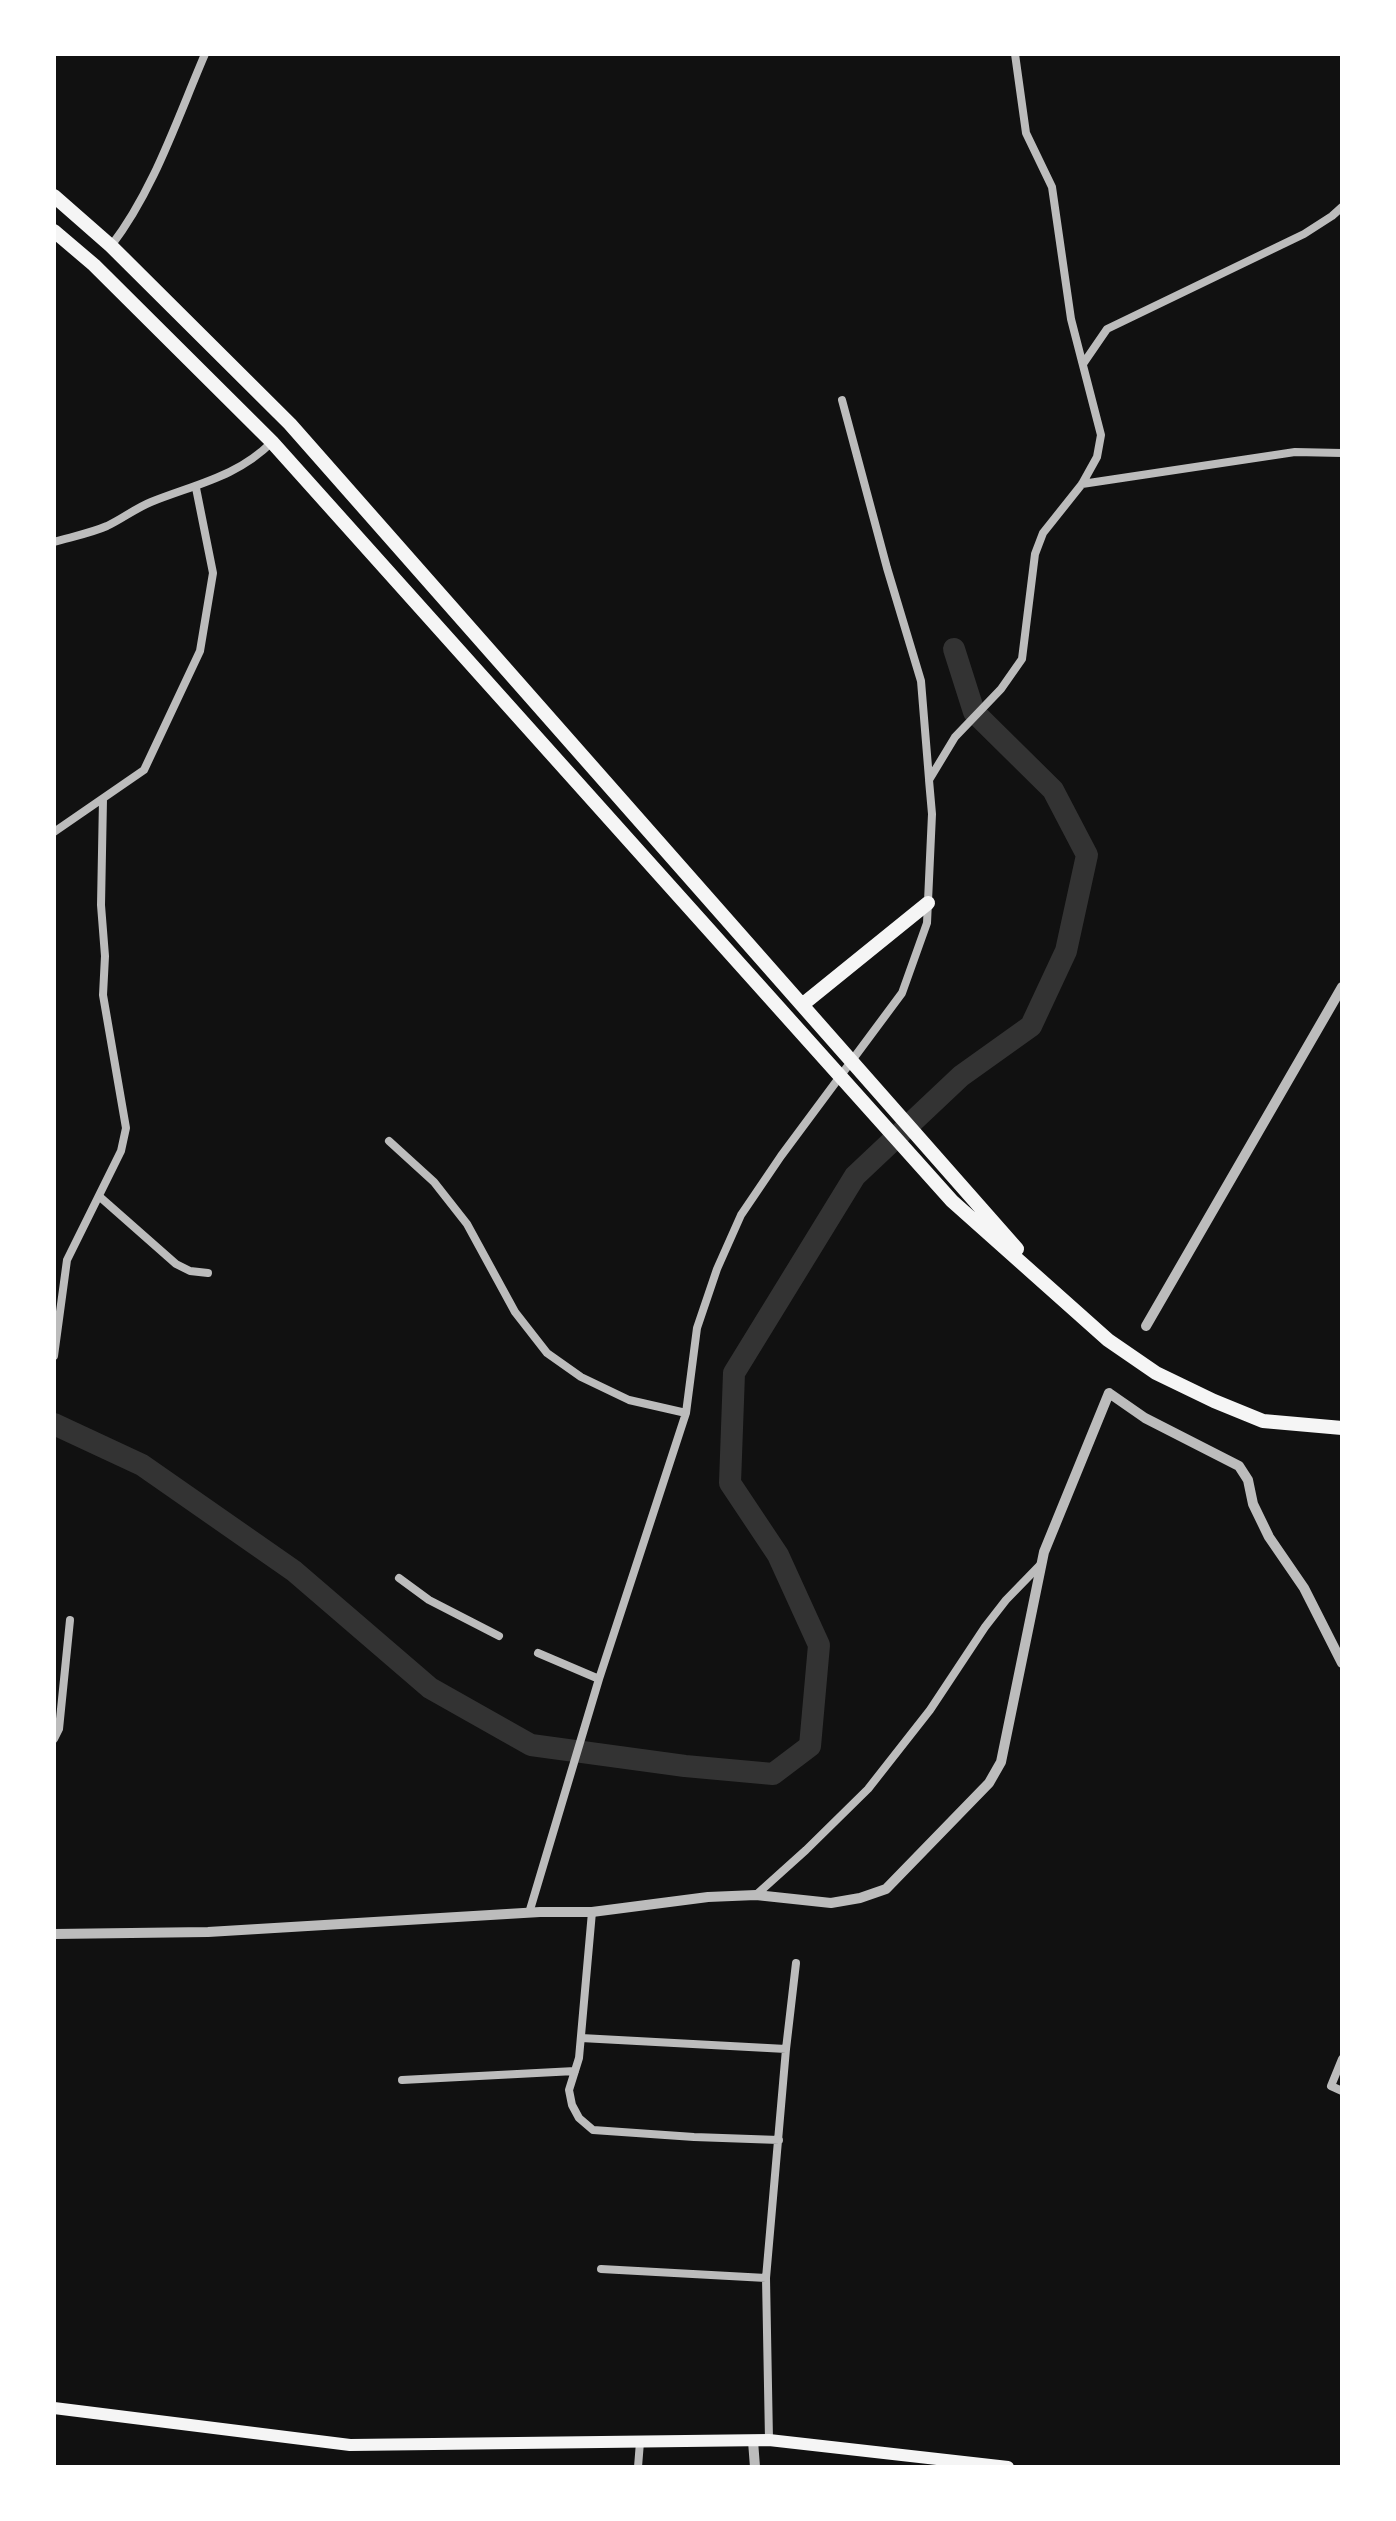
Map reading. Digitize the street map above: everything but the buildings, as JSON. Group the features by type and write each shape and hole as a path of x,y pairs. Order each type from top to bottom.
{"highway":[{"path":"54,196 111,246 290,424 1058,1296"},
{"path":"54,231 94,265 272,442 952,1201 1108,1340 1156,1373 1263,1421 1342,1428"},
{"path":"802,1005 928,903"}],"main road":[{"path":"54,2408 350,2445 769,2440 1008,2467"}],"street":[{"path":"111,246 130,221 146,190 205,54"},
{"path":"929,780 955,737 1001,689 1022,659 1035,554 1043,533 1082,484 1097,457 1101,435 1071,319 1052,187 1026,133 1015,54"},
{"path":"1083,364 1107,329 1304,234 1342,207"},
{"path":"529,1913 599,1679 686,1413 697,1328 717,1269 741,1215 902,993 927,923 932,814 921,681 842,400"},
{"path":"54,542 106,526 150,502 196,488 238,469 272,442"},
{"path":"1082,484 1295,452 1342,453"},
{"path":"54,832 144,770 200,651 213,573 196,488"},
{"path":"54,1356 67,1260 121,1151 126,1128 103,995 103,799"},
{"path":"1146,1326 1342,987"},
{"path":"389,1141 434,1182 467,1224 515,1312 547,1353 581,1377 629,1400 686,1413"},
{"path":"100,1197 176,1264 190,1271 208,1273"},
{"path":"54,1934 208,1932 592,1912 708,1897 756,1895 831,1903 886,1889 989,1783 1001,1762 1044,1552 1109,1393 1145,1418 1239,1466 1248,1480 1253,1504 1269,1537 1304,1588 1342,1663"},
{"path":"756,1895 868,1789 930,1710 985,1627 1042,1563"},
{"path":"399,1578 429,1600 499,1636"},
{"path":"54,1739 59,1729 70,1620"},
{"path":"538,1653 599,1679"},
{"path":"592,1912 581,2038 569,2090 579,2118 593,2130 779,2140"},
{"path":"769,2440 766,2278 796,1963"},
{"path":"581,2038 786,2049"},
{"path":"1342,2059 1331,2086 1342,2091"},
{"path":"402,2080 575,2071"},
{"path":"601,2269 766,2278"},
{"path":"753,2441 755,2467"},
{"path":"638,2467 640,2442"}],"waterway":[{"path":"54,1424 142,1465 294,1571 430,1688 531,1745 685,1766 773,1774 810,1746 819,1645 778,1555 730,1483 734,1373 855,1176 961,1076 1031,1026 1066,951 1087,855 1053,790 974,712 954,649"}]}
